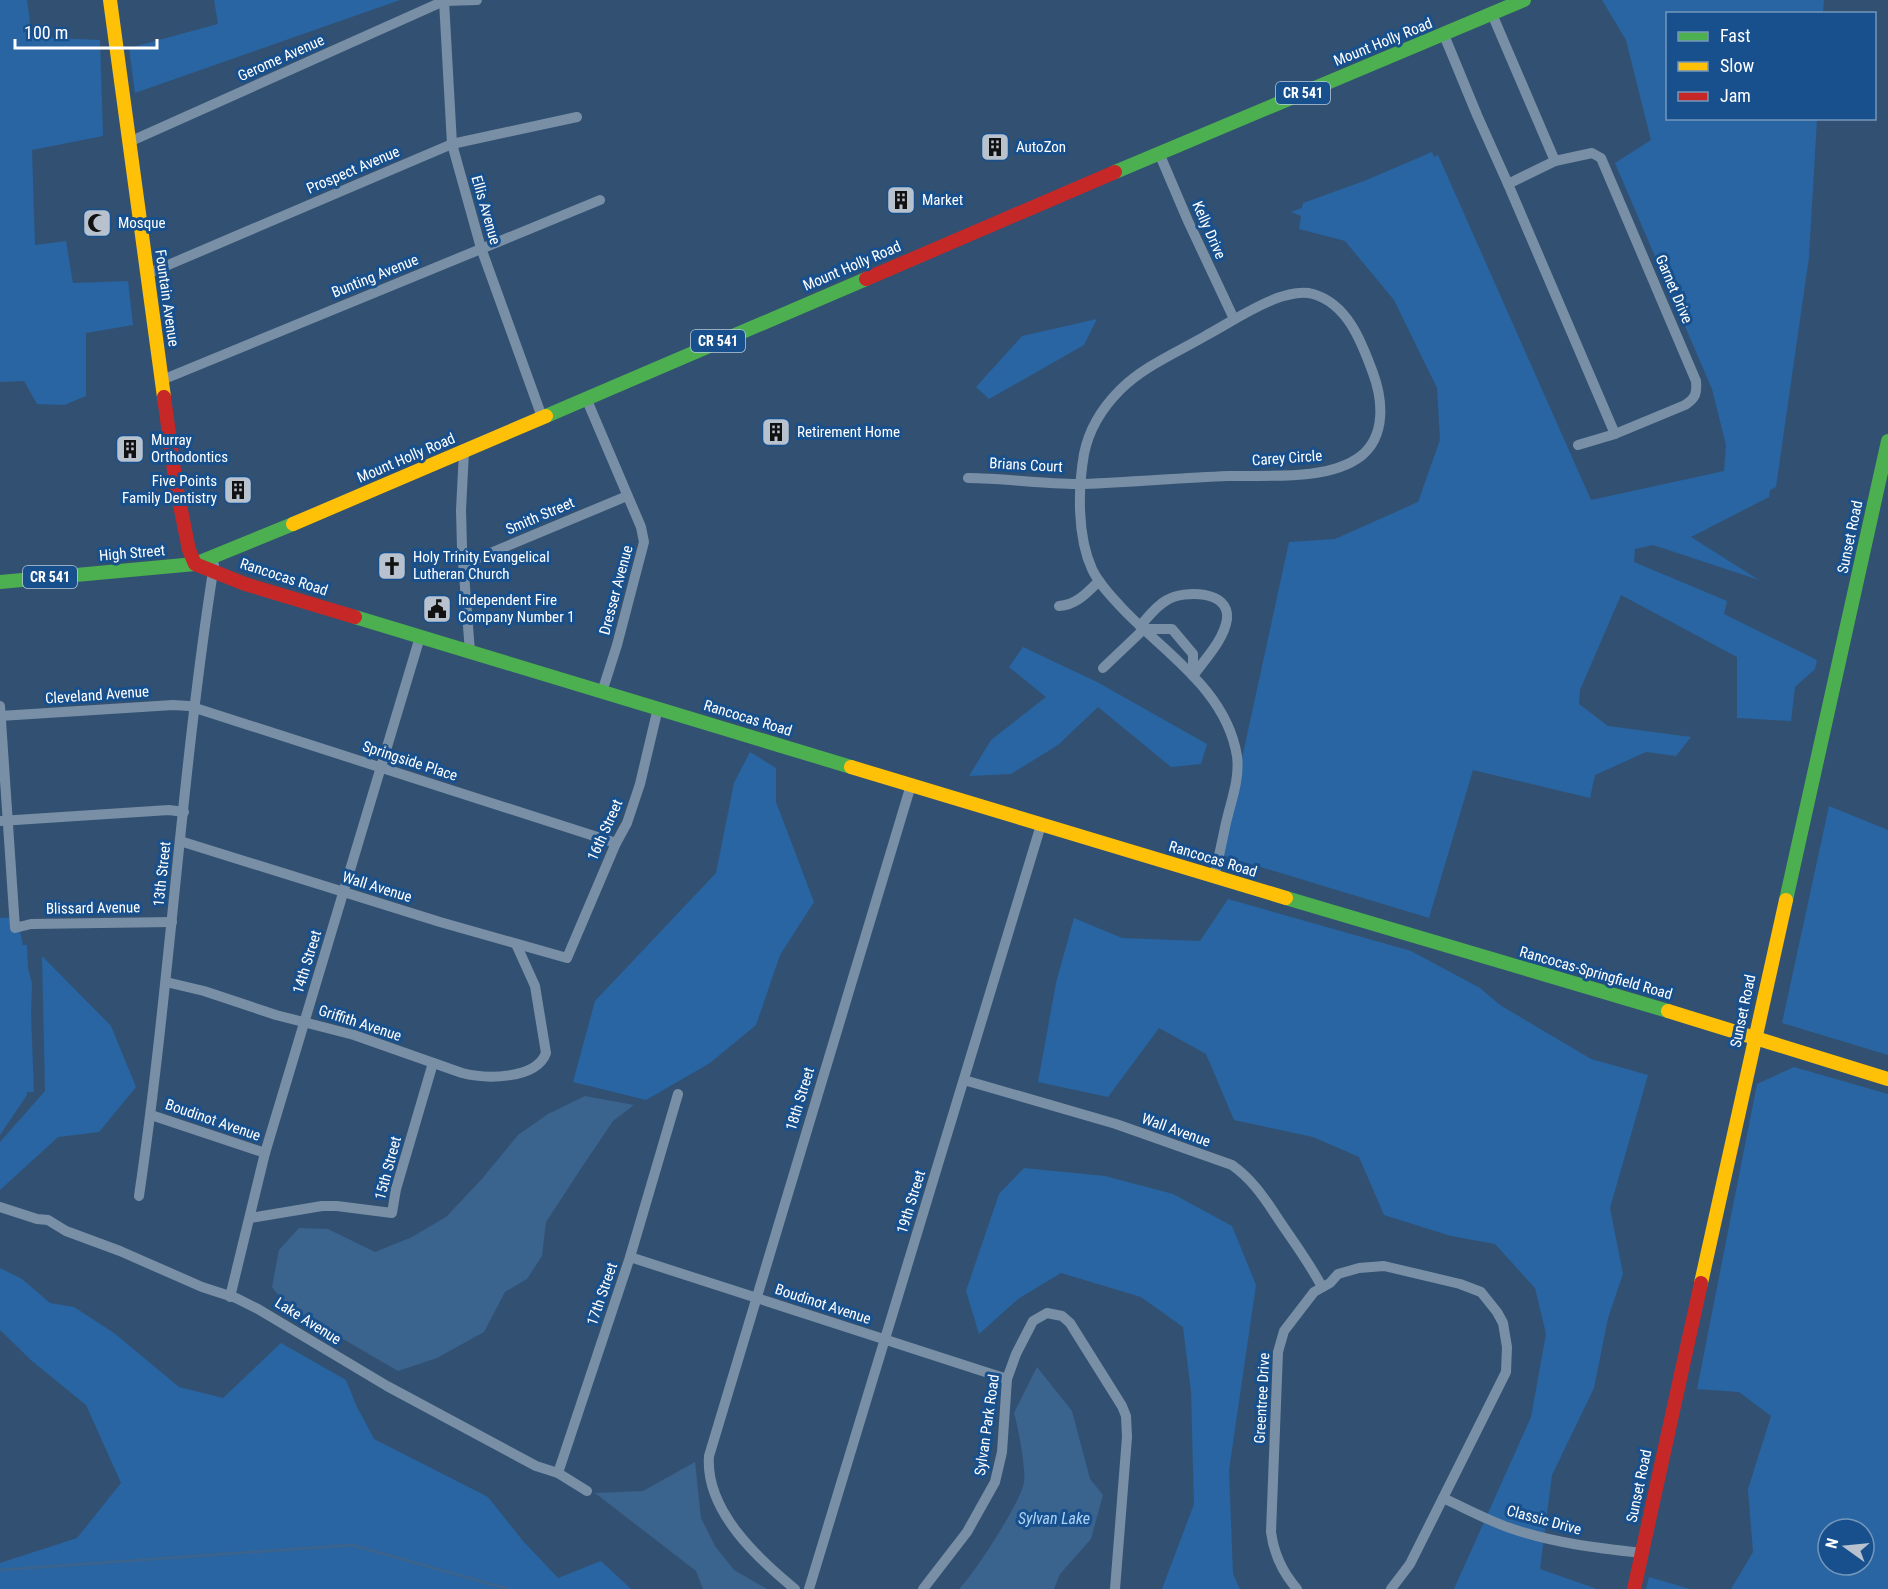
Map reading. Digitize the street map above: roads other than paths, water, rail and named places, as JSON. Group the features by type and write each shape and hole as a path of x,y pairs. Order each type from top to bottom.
{"main road":[{"name":"Fountain Avenue","path":"110,0 182,519 189,550 195,564"},
{"name":"Mount Holly Road","path":"195,564 215,563 586,398 1159,153 1377,63 1386,56 1524,0"},
{"name":"Sunset Road","path":"1634,1589 1888,441"},
{"name":"Rancocas Road","path":"215,563 245,584 1294,900"},
{"name":"High Street","path":"0,582 195,564"},
{"name":"Rancocas-Springfield Road","path":"1294,900 1755,1037 1888,1079"}],"street":[{"path":"444,2 477,0"},
{"name":"Gerome Avenue","path":"129,142 444,2"},
{"name":"Ellis Avenue","path":"444,2 452,144 481,249 542,417"},
{"path":"1492,14 1555,161"},
{"path":"1444,34 1615,434"},
{"name":"Prospect Avenue","path":"147,274 452,144 577,117"},
{"name":"Kelly Drive","path":"1159,153 1234,319"},
{"name":"Garnet Drive","path":"1508,184 1555,161 1592,153 1601,158 1696,381 1695,398 1685,405 1615,434 1578,446"},
{"name":"Bunting Avenue","path":"162,380 600,200"},
{"name":"Carey Circle","path":"1082,484 1301,474 1334,468 1355,460 1364,454 1376,437 1381,416 1379,395 1352,325 1342,313 1323,298 1308,293 1276,298 1173,353 1127,384 1102,410 1090,430 1087,441 1082,484 1081,508 1084,541 1099,581 1142,628 1209,693 1230,731 1237,757 1236,787 1214,876"},
{"name":"Dresser Avenue","path":"586,398 641,527 644,549 602,692"},
{"path":"464,451 461,510 471,652"},
{"name":"Brians Court","path":"968,478 1082,484"},
{"name":"Smith Street","path":"464,564 627,496"},
{"name":"13th Street","path":"139,1196 151,1114 195,708 215,563"},
{"path":"1059,606 1068,605 1082,598 1099,581"},
{"path":"1103,668 1142,628 1161,604 1174,596 1197,593 1220,602 1227,614 1220,639 1193,676"},
{"path":"1142,628 1172,629 1193,654 1193,676"},
{"name":"14th Street","path":"230,1297 265,1153 420,637"},
{"name":"Cleveland Avenue","path":"0,716 173,705 195,708"},
{"path":"0,706 4,820 169,810 184,812"},
{"name":"Springside Place","path":"195,708 616,843"},
{"name":"16th Street","path":"567,958 616,843 627,823 640,784 658,708"},
{"name":"18th Street","path":"795,1589 738,1534 723,1514 711,1482 708,1464 718,1422 911,785"},
{"name":"Blissard Avenue","path":"4,820 15,928 31,924 172,922"},
{"name":"19th Street","path":"809,1589 1041,825"},
{"name":"Wall Avenue","path":"180,842 343,893 567,958"},
{"name":"Griffith Avenue","path":"166,982 363,1038 473,1076 492,1077 529,1069 543,1060 545,1046 535,986 516,944"},
{"name":"15th Street","path":"250,1218 322,1206 392,1213 396,1189 433,1063"},
{"name":"Wall Avenue","path":"964,1080 1116,1124 1232,1165 1246,1175 1264,1196 1322,1287"},
{"name":"17th Street","path":"558,1473 630,1257 678,1094"},
{"name":"Boudinot Avenue","path":"151,1114 265,1153"},
{"name":"Lake Avenue","path":"0,1207 37,1219 48,1220 66,1231 258,1309 377,1381 508,1452 536,1466 558,1473 587,1491"},
{"name":"Boudinot Avenue","path":"630,1257 1007,1379"},
{"name":"Greentree Drive","path":"1297,1589 1282,1571 1273,1548 1271,1532 1278,1352 1284,1331 1314,1292 1330,1283 1338,1274 1368,1267 1394,1267 1460,1284 1481,1292 1503,1323 1506,1335 1506,1372 1410,1564 1391,1589"},
{"name":"Sylvan Park Road","path":"923,1589 967,1532 995,1482 1002,1452 1007,1379 1016,1354 1033,1321 1041,1315 1054,1313 1062,1316 1076,1331 1126,1416 1127,1437 1115,1589"},
{"name":"Classic Drive","path":"1443,1498 1519,1531 1574,1545 1642,1553"}],"water":[{"path":"585,1096 634,1105 613,1121 582,1167 546,1222 542,1256 527,1279 505,1292 484,1332 437,1358 398,1371 288,1307 272,1287 279,1250 299,1228 328,1229 375,1252 412,1237 446,1217 481,1180 518,1135 548,1114"},
{"name":"Sylvan Lake","path":"1037,1367 1072,1411 1090,1479 1103,1495 1091,1539 1060,1574 1054,1589 959,1589 996,1537 1021,1491 1024,1482 1024,1467 1014,1413"},
{"path":"695,1462 701,1518 715,1546 734,1570 767,1589 703,1589 696,1571 595,1493 643,1491"}],"waterway":[{"path":"0,1570 352,1545 508,1589"}],"place":[{"name":"AutoZon","path":"995,147"},
{"name":"Market","path":"901,200"},
{"name":"Mosque","path":"97,223"},
{"name":"Retirement Home","path":"776,432"},
{"name":"Murray Orthodontics","path":"130,449"},
{"name":"Five Points Family Dentistry","path":"238,490"},
{"name":"Holy Trinity Evangelical Lutheran Church","path":"392,566"},
{"name":"Independent Fire Company Number 1","path":"437,609"}]}
